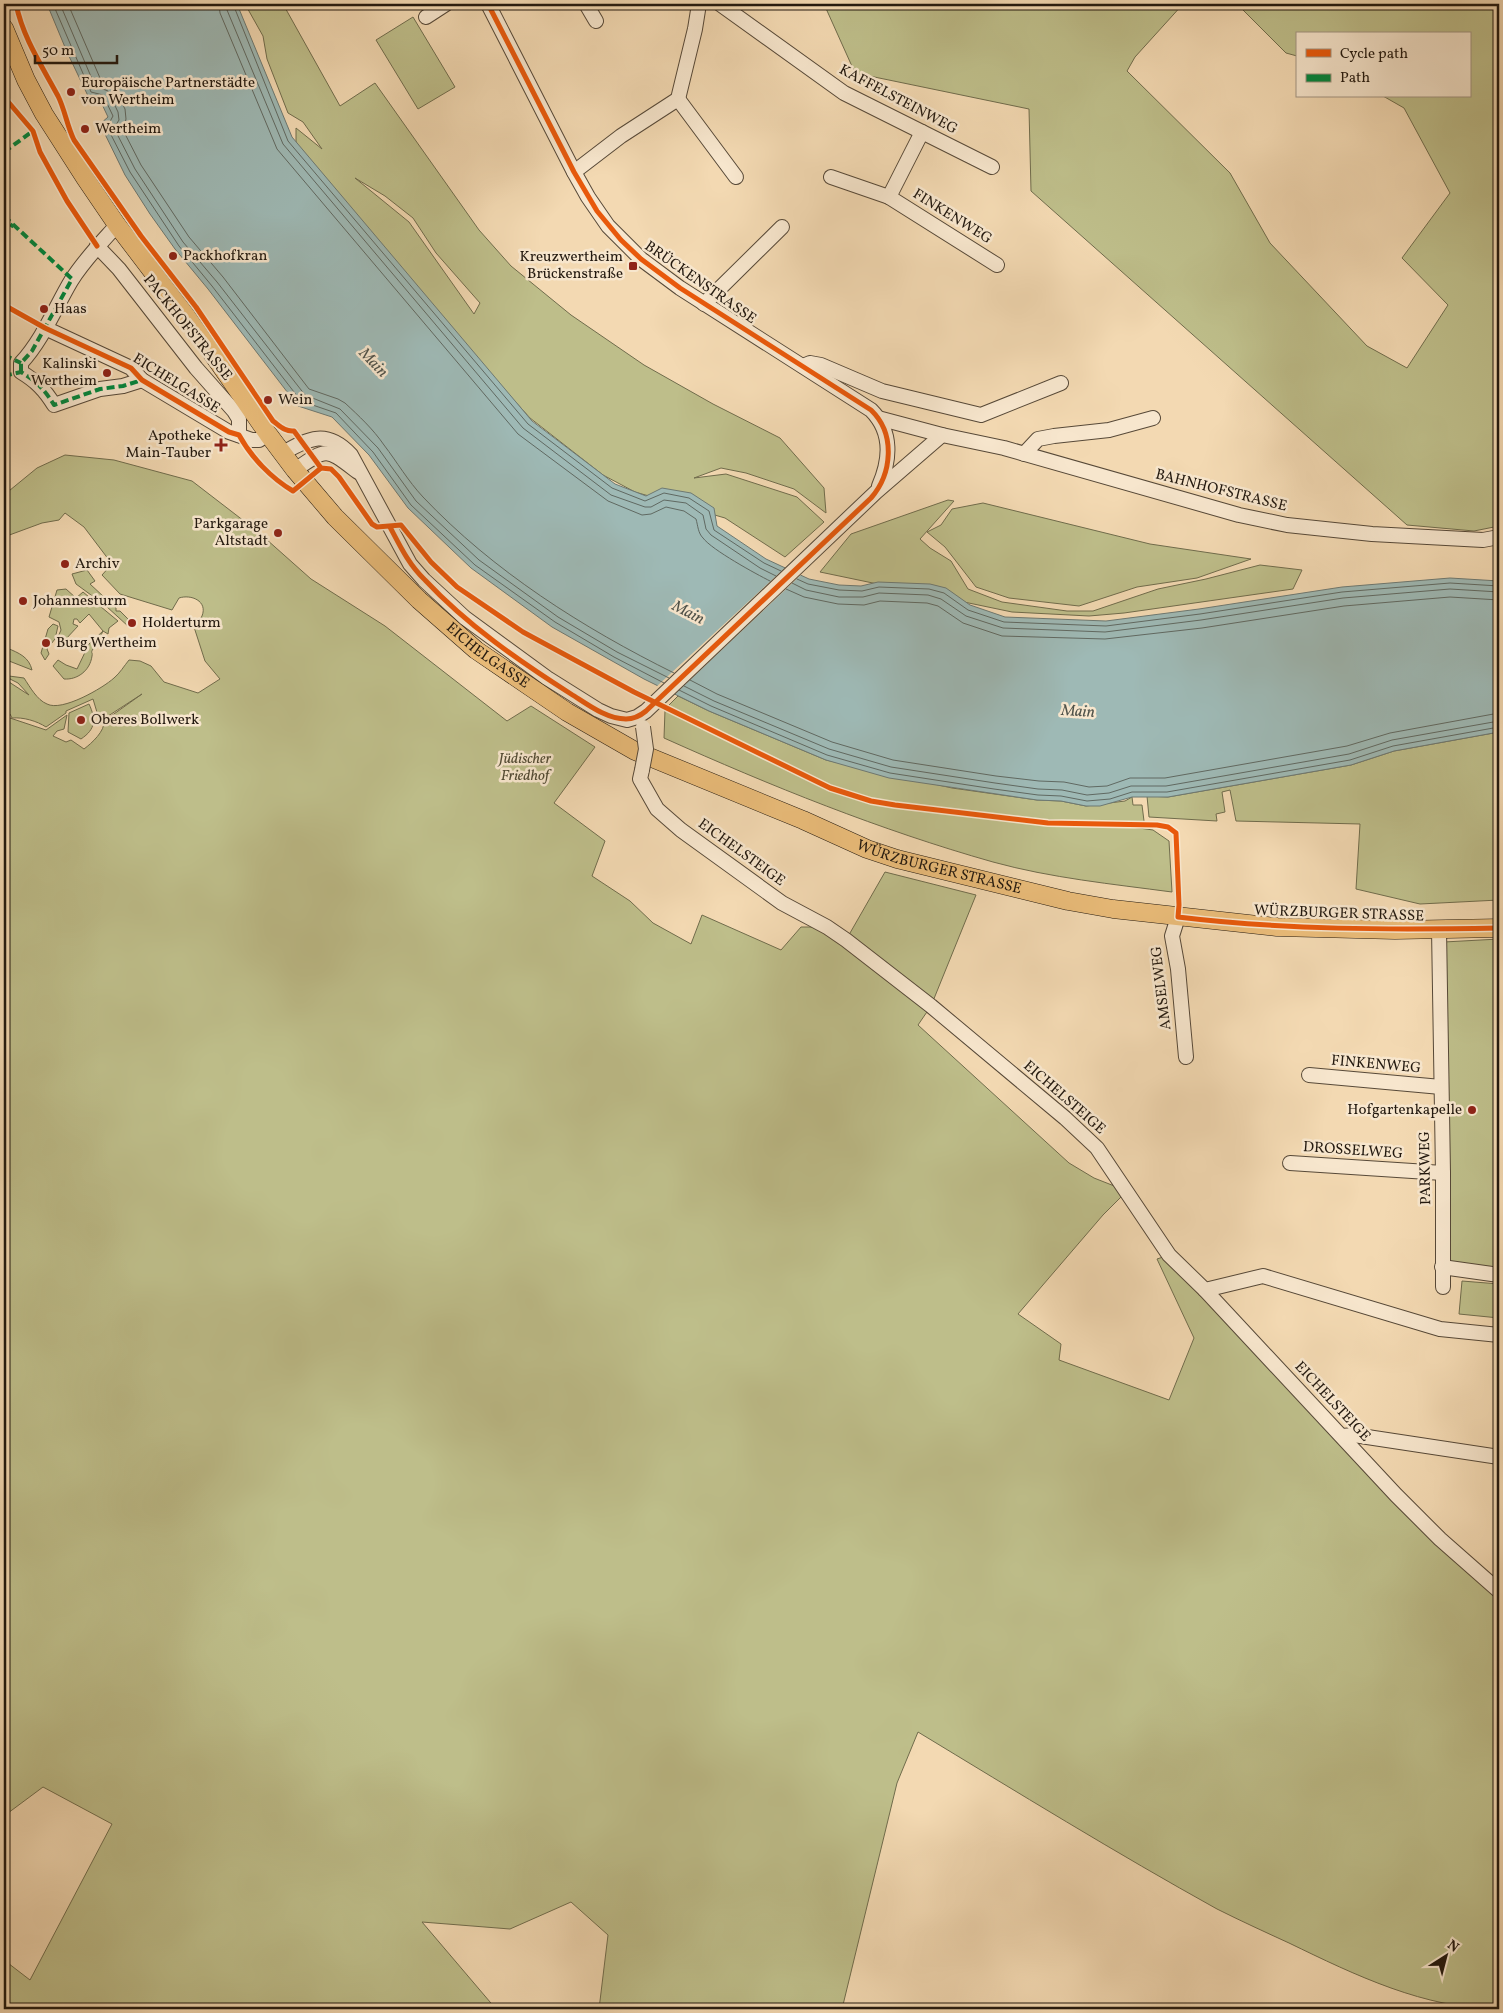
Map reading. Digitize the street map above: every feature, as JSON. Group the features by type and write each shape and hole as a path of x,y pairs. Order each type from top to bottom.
{"main road":[{"name":"EICHELGASSE","path":"4,28 26,80 44,114 118,225 187,317 268,434 295,470 336,517 418,600 476,650 568,712 621,743 664,763"},
{"name":"WÜRZBURGER STRASSE","path":"664,763 804,820 867,849 896,859 1068,901 1113,909 1277,927 1499,928"}],"street":[{"path":"426,17 446,4"},
{"name":"BRÜCKENSTRASSE","path":"488,4 574,172 597,211 620,240 658,272 704,304 868,408 878,418 886,435 888,451 886,471 873,495"},
{"path":"586,4 596,21"},
{"path":"574,172 621,136 678,99 696,29 699,4"},
{"name":"KAFFELSTEINWEG","path":"720,4 844,93 992,167"},
{"path":"678,99 736,177"},
{"name":"FINKENWEG","path":"889,197 922,132"},
{"name":"FINKENWEG","path":"831,177 889,197 997,265"},
{"path":"118,225 97,246 72,279 32,351 21,362 21,372 45,390 54,405 90,392 124,386 142,380"},
{"path":"704,304 782,227"},
{"name":"PACKHOFSTRASSE","path":"97,246 119,269 191,362 234,412 239,420 239,435"},
{"name":"EICHELGASSE","path":"45,328 131,368 142,380 229,432 252,440 259,440 268,434"},
{"path":"803,366 810,363 821,365 882,391 981,414 1061,383"},
{"name":"BAHNHOFSTRASSE","path":"878,418 942,435 1004,448 1239,515 1288,525 1372,534 1483,540 1499,537"},
{"path":"1024,454 1038,439 1109,430 1153,418"},
{"path":"283,453 307,440 317,438 328,439 345,448 351,455 410,564 440,596 465,618 547,678 598,710 627,720 642,719 873,495 942,435"},
{"path":"295,470 316,455 328,453 335,455 361,474"},
{"name":"EICHELSTEIGE","path":"642,719 646,749 640,779 657,809 681,830 782,903 827,927 846,940 931,1006 1065,1118 1097,1148 1168,1255 1205,1290 1440,1539 1499,1591"},
{"name":"AMSELWEG","path":"1178,917 1172,936 1178,969 1186,1057"},
{"name":"PARKWEG","path":"1439,929 1443,1287"},
{"name":"FINKENWEG","path":"1309,1075 1441,1088"},
{"name":"DROSSELWEG","path":"1290,1163 1443,1174"},
{"path":"1442,1268 1499,1275"},
{"path":"1205,1290 1263,1276 1440,1329 1499,1335"},
{"path":"1342,1436 1354,1435 1499,1457"}],"green space":[{"path":"245,4 283,4 340,106 375,83 479,230 511,266 571,315 644,365 713,404 780,438 824,488 826,513 794,489 746,473 721,468 694,478 726,474 797,497 824,522 785,557 725,518 635,492 603,475 530,418 348,215 296,151 296,128 322,149 303,122 288,113 267,59 263,36","holes":["355,178 385,196 413,218 436,253 480,303 474,314 409,222"]},
{"path":"824,4 1183,4 1135,57 1127,71 1230,173 1270,243 1367,346 1407,368 1448,305 1402,258 1450,193 1404,108 1386,98 1470,98 1470,32 1296,32 1296,56 1286,53 1237,4 1499,4 1499,526 1474,531 1407,525 1031,191 1029,109 855,73"},
{"path":"413,17 455,87 418,109 376,40"},
{"name":"Jüdischer Friedhof","path":"65,455 114,460 192,481 257,531 311,579 385,626 507,721 531,706 595,747 554,803 605,841 592,876 630,901 653,923 691,944 702,915 781,950 801,927 827,927 846,940 885,872 976,895 931,1006 918,1025 1069,1163 1094,1178 1127,1191 1103,1215 1018,1314 1061,1344 1059,1360 1169,1400 1194,1338 1157,1259 1169,1255 1396,1495 1499,1581 1499,2009 1471,2007 1417,1997 1339,1967 1244,1922 1217,1909 1142,1866 918,1732 897,1783 842,2009 599,2009 608,1935 571,1902 510,1929 422,1922 496,2009 4,2009 4,1960 30,1980 112,1824 43,1787 4,1816 4,716 46,730 67,715 64,729 57,731 53,736 66,742 71,740 84,749 100,733 104,721 142,694 102,720 99,719 93,699 66,711 66,713 46,727 30,720 12,718 10,714 4,714 4,678 6,677 9,682 29,695 9,676 24,678 40,700 54,706 82,698 101,687 116,676 129,660 140,661 151,666 164,682 198,693 220,679 205,661 194,627 203,611 201,603 193,598 179,598 172,610 120,594 102,575 112,564 84,527 65,513 59,520 42,523 4,537 4,495 37,468"},
{"path":"948,500 954,501 920,539 930,548 951,561 968,589 1002,602 1067,611 1093,611 1158,589 1260,565 1302,570 1293,589 1124,613 1089,616 1012,612 820,572 851,534"},
{"path":"983,503 1150,544 1251,559 1197,578 1137,587 1079,606 1009,598 976,587 945,547 927,532 941,525 952,509"},
{"path":"87,570 95,581 90,584 104,597 104,600 108,601 116,608 116,611 120,611 128,619 129,627 106,606 76,584 72,574"},
{"path":"66,589 76,598 83,592 118,621 109,628 108,634 103,631 89,614 80,623 77,619 74,619 73,624 78,626 65,640 57,639 61,630 59,622 49,617 57,590"},
{"path":"53,624 58,626 55,639 47,649 49,654 45,660 41,653 48,629"},
{"path":"103,631 92,651 91,661 86,670 74,678 64,679 53,666 58,660 77,669 89,644"},
{"path":"7,648 26,659 32,670 4,659 4,649"},
{"path":"678,696 826,760 952,788 1037,800 1061,801 1086,806 1125,801 1132,797 1133,805 1142,805 1144,821 1142,823 1048,820 895,803 871,798 831,786 668,706"},
{"path":"89,704 94,719 90,731 81,739 68,732 69,713"},
{"path":"665,710 830,790 883,806 1048,825 1113,825 1153,830 1169,841 1172,892 1082,880 1015,868 909,836 867,821 785,790 664,738"},
{"path":"1499,732 1499,900 1420,904 1356,889 1360,824 1236,821 1230,790 1222,792 1225,812 1216,814 1217,821 1149,817 1147,796 1168,797 1351,765 1394,751"},
{"path":"1499,939 1499,1275 1442,1267 1444,942"},
{"path":"1462,1281 1499,1284 1499,1318 1459,1314"}],"water":[{"name":"Main","path":"47,4 237,4 292,137 532,421 615,484 646,496 662,488 691,493 714,508 717,526 766,559 809,579 839,585 861,586 878,582 930,584 946,588 970,605 1005,617 1106,621 1342,587 1450,578 1499,581 1499,732 1394,751 1351,765 1168,797 1132,797 1100,806 1086,806 889,778 826,760 709,711 644,679 552,627 471,568 408,508 369,455 332,417 298,406 175,249 125,175 100,124 108,117 99,98 89,98"}],"pier":[{"path":"787,566 803,573 673,696 656,687"}],"marked path":[{"path":"4,152 33,131"},
{"path":"4,216 72,279 32,351 21,363 21,372"},
{"path":"4,237 13,224"},
{"path":"4,355 21,363"},
{"path":"4,376 21,372 40,386 54,405 100,389 123,386 142,380"}],"cycle path":[{"path":"16,4 28,40 58,96 74,140 141,236 196,307 273,421 285,430 294,431 321,468 331,469 339,477 372,524 377,527 401,525 431,562 457,587 523,632 634,692 830,788 871,801 1048,823 1157,825 1168,827 1176,833 1178,917 1298,927 1499,928"},
{"path":"390,527 405,555 419,574 476,627 532,669 590,706 604,714 629,719 637,717 646,711 871,498 878,488 887,466 888,442 879,420 871,410 680,288 641,259 621,240 597,211 574,172 488,4"},
{"path":"4,97 33,131 40,152 67,201 97,246"},
{"path":"4,305 45,328 131,368 142,380 229,432 239,435 249,451 262,466 293,491 321,468"}],"place":[{"name":"Europäische Partnerstädte von Wertheim","path":"71,92"},
{"name":"Wertheim","path":"85,129"},
{"name":"Packhofkran","path":"173,256"},
{"name":"Kreuzwertheim Brückenstraße","path":"633,266"},
{"name":"Haas","path":"44,309"},
{"name":"Kalinski Wertheim","path":"107,373"},
{"name":"Wein","path":"268,400"},
{"name":"Apotheke Main-Tauber","path":"221,445"},
{"name":"Parkgarage Altstadt","path":"278,533"},
{"name":"Archiv","path":"65,564"},
{"name":"Johannesturm","path":"23,601"},
{"name":"Holderturm","path":"132,623"},
{"name":"Burg Wertheim","path":"46,643"},
{"name":"Oberes Bollwerk","path":"81,720"},
{"name":"Hofgartenkapelle","path":"1472,1110"}]}
